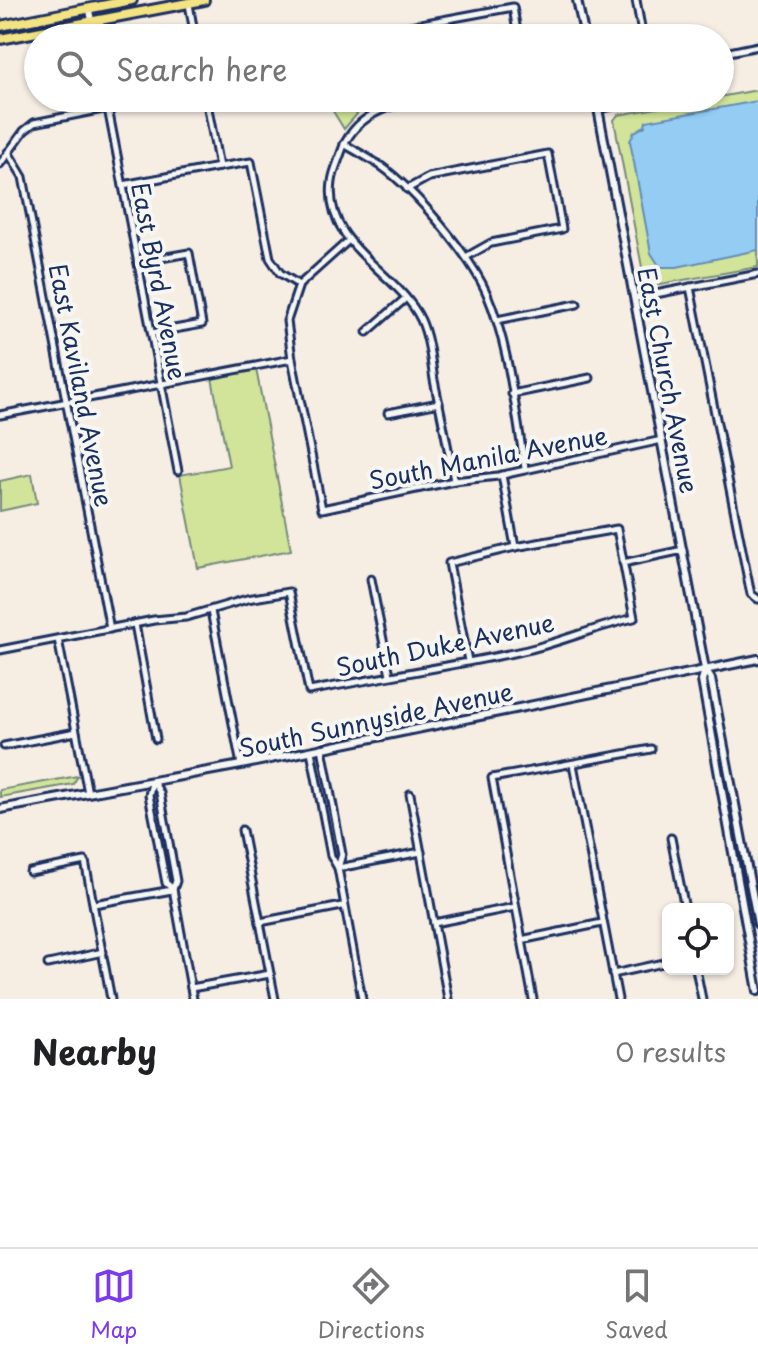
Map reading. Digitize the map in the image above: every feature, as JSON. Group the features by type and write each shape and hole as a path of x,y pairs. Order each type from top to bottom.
{"main road":[{"path":"0,26 132,0"},
{"path":"76,24 204,0"},
{"path":"0,39 24,34"}],"street":[{"path":"577,0 582,24"},
{"path":"636,0 640,24"},
{"path":"188,1 192,24"},
{"path":"421,24 513,7 516,24"},
{"path":"89,8 92,24"},
{"path":"734,51 758,46"},
{"path":"0,164 34,123 88,112"},
{"name":"East Byrd Avenue","path":"109,112 178,471"},
{"path":"209,112 219,167"},
{"name":"East Church Avenue","path":"599,112 705,669 711,679 758,924"},
{"path":"373,113 356,125 344,144 332,182 335,215 349,240 406,298 423,324 454,481"},
{"path":"344,144 382,167 407,189 466,257 486,290 497,320 525,468"},
{"name":"East Kaviland Avenue","path":"8,152 23,177 110,629"},
{"path":"407,189 429,177 548,154 562,229 491,243 466,257"},
{"path":"123,185 251,162 270,258 280,273 299,285"},
{"path":"0,415 292,359 287,321 299,285 349,240"},
{"path":"138,262 189,253 202,324 152,333"},
{"path":"635,298 758,274"},
{"path":"690,287 749,585 757,599"},
{"path":"367,332 406,298"},
{"path":"497,320 577,304"},
{"name":"South Manila Avenue","path":"292,359 322,509 454,481 502,475 662,440"},
{"path":"512,394 590,378"},
{"path":"388,413 439,403"},
{"path":"502,475 515,547"},
{"path":"468,661 449,563 515,547 617,529 623,563 683,550"},
{"name":"South Duke Avenue","path":"211,611 247,599 289,592 309,691 530,649 605,624 634,618 623,563"},
{"path":"371,579 390,675"},
{"path":"0,650 211,611 241,765"},
{"path":"135,624 156,739"},
{"path":"58,639 88,793"},
{"name":"South Sunnyside Avenue","path":"0,809 241,765 758,659"},
{"name":"East Church Avenue","path":"705,669 702,681 758,991"},
{"path":"4,746 76,732"},
{"path":"322,748 342,854 338,868 342,906 362,999"},
{"path":"533,999 492,778 651,749"},
{"path":"311,751 331,856 338,868"},
{"path":"573,764 618,999"},
{"path":"153,781 149,795 166,883 173,889"},
{"path":"153,781 160,793 174,866 176,881 173,889 193,999"},
{"path":"410,794 448,999"},
{"path":"242,830 275,999"},
{"path":"671,838 684,903"},
{"path":"338,868 421,852"},
{"path":"30,872 85,861 111,999"},
{"path":"94,904 173,889"},
{"path":"260,922 342,906"},
{"path":"434,923 515,907"},
{"path":"521,940 602,923"},
{"path":"48,964 103,952"},
{"path":"613,974 662,963"},
{"path":"191,988 270,974"},
{"path":"697,975 702,999"}],"green space":[{"path":"758,90 758,267 649,286 645,283 614,120 618,115 635,112 734,112 734,94"},
{"path":"333,112 359,112 344,129"},
{"path":"256,369 291,550 198,568 180,475 229,466 212,378"},
{"path":"32,474 37,503 0,511 0,481"},
{"path":"78,776 73,784 0,797 0,790"}],"water":[{"path":"758,101 758,250 677,267 660,267 651,253 630,141 634,132 645,126 646,121 696,112 734,112 734,105"}]}
